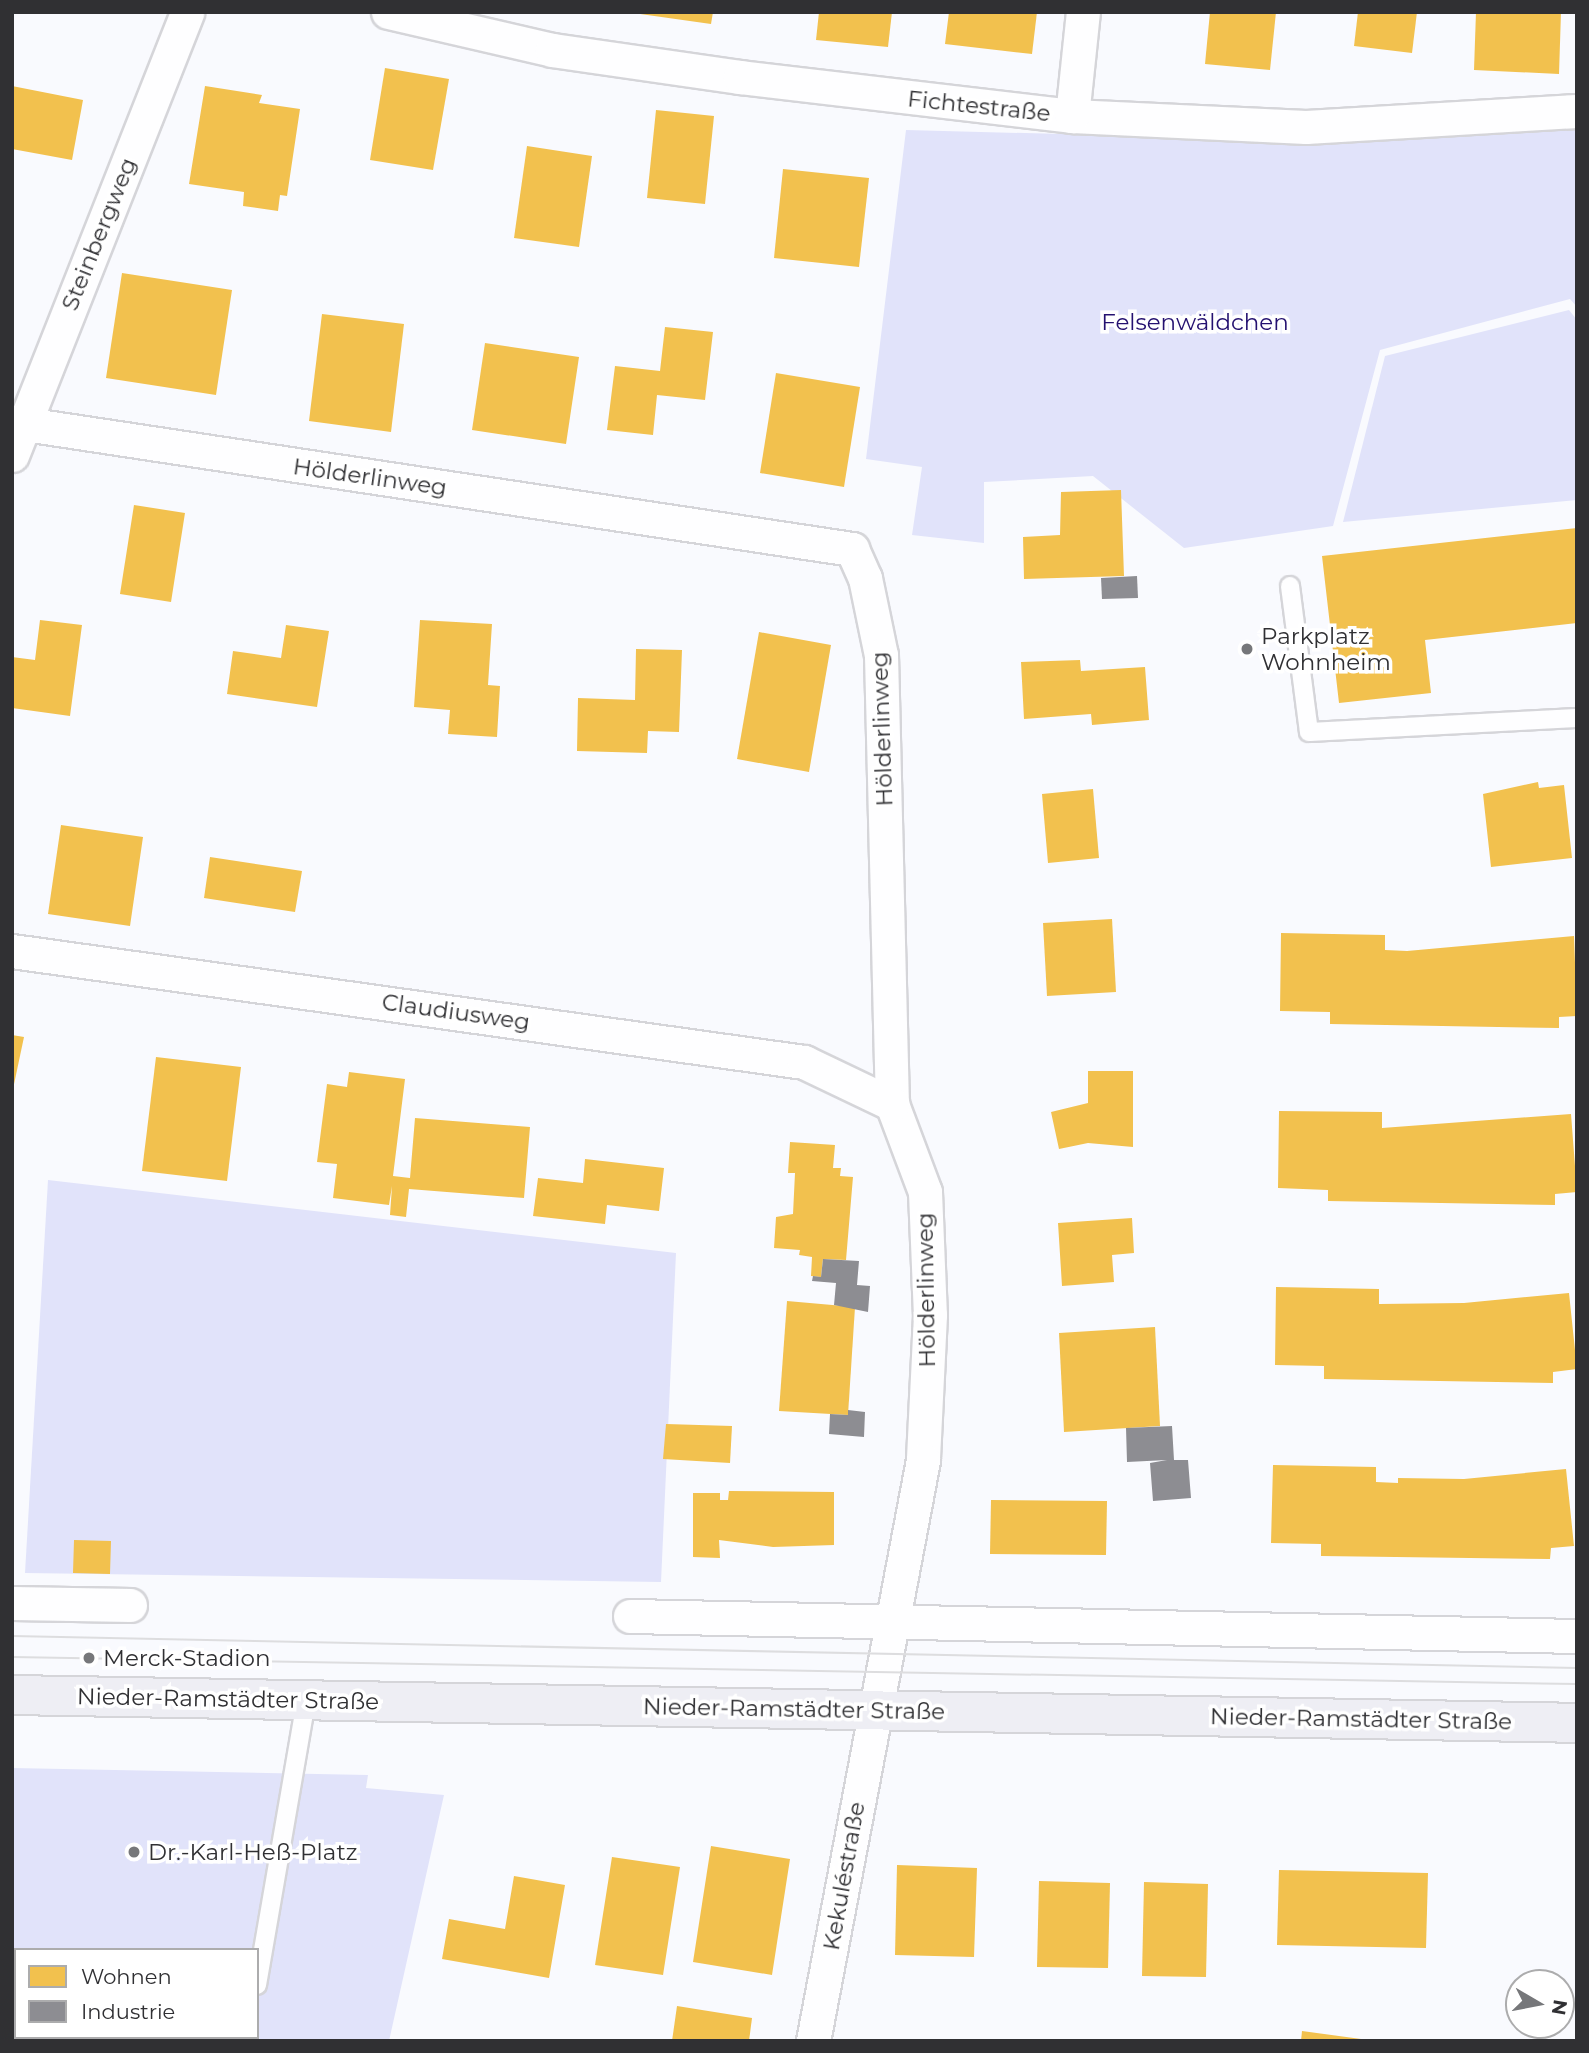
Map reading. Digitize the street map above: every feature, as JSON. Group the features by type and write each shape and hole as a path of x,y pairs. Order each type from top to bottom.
{"main road":[{"name":"Nieder-Ramstädter Straße","path":"12,1695 1577,1723"}],"street":[{"name":"Steinbergweg","path":"12,455 18,423 187,12"},
{"name":"Fichtestraße","path":"388,12 552,50 740,77 1072,116 1306,127 1577,111"},
{"path":"1072,116 1083,12"},
{"name":"Hölderlinweg","path":"18,423 852,549 865,578 881,655 892,1104 925,1192 930,1315 923,1460 874,1711"},
{"name":"Claudiusweg","path":"12,951 804,1062 892,1104"},
{"path":"12,1603 130,1605"},
{"path":"630,1616 891,1624 1577,1636"},
{"name":"Kekuléstraße","path":"813,2041 874,1711"}],"lane":[{"path":"1290,586 1309,732 1577,718"},
{"path":"259,1972 306,1700"}],"green space":[{"name":"Felsenwäldchen","path":"1577,126 1577,307 1570,299 1380,350 1333,526 1184,548 1093,476 984,482 984,543 912,535 922,467 866,459 906,130 1176,137"},
{"path":"1569,310 1577,320 1577,500 1343,522 1385,356"},
{"path":"48,1180 676,1253 661,1582 25,1573"},
{"path":"12,1768 368,1775 366,1788 444,1795 389,2041 12,2041"}],"building: Wohnen":[{"path":"626,12 713,12 711,24"},
{"path":"819,12 892,12 888,47 816,40"},
{"path":"949,12 1037,12 1032,54 945,44"},
{"path":"1210,12 1276,12 1270,70 1205,64"},
{"path":"1358,12 1417,12 1412,53 1354,46"},
{"path":"1476,12 1561,12 1559,74 1474,70"},
{"path":"385,68 449,79 433,170 370,160"},
{"path":"12,86 83,100 72,160 12,149"},
{"path":"205,86 262,95 259,103 300,109 287,196 280,195 278,211 243,206 244,192 189,184"},
{"path":"656,110 714,116 705,204 647,198"},
{"path":"527,146 592,156 579,247 514,238"},
{"path":"783,169 869,178 859,267 774,258"},
{"path":"122,273 232,290 216,395 106,378"},
{"path":"322,314 404,324 391,432 309,421"},
{"path":"665,327 713,332 705,400 657,395 653,435 607,430 615,366 660,371"},
{"path":"485,343 579,357 566,444 472,430"},
{"path":"776,373 860,387 844,487 760,473"},
{"path":"1121,490 1124,576 1024,579 1023,537 1060,535 1061,492"},
{"path":"134,505 185,513 171,602 120,594"},
{"path":"1577,528 1577,623 1425,640 1431,693 1339,703 1322,556"},
{"path":"40,620 82,625 70,716 12,708 12,657 35,660"},
{"path":"420,620 492,624 488,685 500,686 497,737 448,734 450,710 414,707"},
{"path":"286,625 329,631 317,707 227,694 233,651 281,658"},
{"path":"759,632 831,645 809,772 737,759"},
{"path":"636,649 682,650 679,732 648,731 647,753 577,751 578,698 635,700"},
{"path":"1080,660 1081,671 1145,667 1149,720 1092,725 1091,714 1024,719 1021,662"},
{"path":"1538,782 1539,788 1564,785 1572,858 1491,867 1483,794"},
{"path":"1093,789 1099,858 1048,863 1042,794"},
{"path":"61,825 143,837 130,926 48,914"},
{"path":"210,857 302,871 295,912 204,898"},
{"path":"1112,919 1116,992 1047,996 1043,923"},
{"path":"1281,933 1385,935 1385,950 1407,951 1574,936 1577,1016 1559,1017 1559,1028 1330,1024 1330,1012 1280,1011"},
{"path":"12,1035 24,1037 13,1089 12,1089"},
{"path":"156,1057 241,1067 227,1181 142,1171"},
{"path":"1088,1071 1133,1071 1133,1147 1088,1143 1059,1149 1051,1112 1088,1103"},
{"path":"349,1072 405,1079 393,1176 410,1178 415,1118 530,1127 524,1198 409,1189 406,1217 390,1215 392,1186 389,1205 333,1198 337,1164 317,1162 327,1084 347,1087"},
{"path":"1279,1111 1382,1112 1382,1128 1571,1114 1577,1192 1555,1194 1555,1205 1328,1201 1328,1190 1278,1188"},
{"path":"790,1142 835,1145 833,1168 841,1168 840,1176 853,1177 846,1260 823,1259 821,1277 811,1276 812,1257 799,1255 800,1250 774,1248 776,1217 793,1214 795,1173 788,1173"},
{"path":"585,1159 664,1168 659,1211 607,1205 605,1224 533,1216 538,1178 583,1183"},
{"path":"1132,1218 1134,1253 1112,1255 1114,1282 1062,1286 1058,1223"},
{"path":"1276,1287 1379,1289 1379,1304 1464,1303 1569,1293 1577,1369 1553,1372 1553,1383 1324,1379 1324,1366 1275,1365"},
{"path":"787,1301 855,1307 848,1415 779,1411"},
{"path":"1155,1327 1160,1426 1064,1432 1059,1333"},
{"path":"666,1424 732,1426 730,1463 663,1459"},
{"path":"1273,1465 1376,1467 1376,1482 1398,1483 1398,1478 1464,1479 1566,1469 1574,1546 1551,1548 1550,1559 1321,1556 1321,1544 1271,1543"},
{"path":"729,1491 834,1492 834,1545 773,1547 719,1540 720,1558 693,1557 693,1493 720,1493 720,1500 728,1500"},
{"path":"991,1500 1107,1501 1106,1555 990,1554"},
{"path":"74,1540 111,1541 110,1574 73,1573"},
{"path":"711,1846 790,1859 772,1975 693,1962"},
{"path":"612,1857 680,1867 663,1975 595,1965"},
{"path":"897,1865 977,1868 974,1957 895,1955"},
{"path":"1279,1870 1428,1873 1426,1948 1277,1945"},
{"path":"514,1876 565,1885 549,1978 442,1959 449,1919 505,1929"},
{"path":"1039,1881 1110,1883 1108,1968 1037,1967"},
{"path":"1144,1882 1208,1884 1206,1977 1142,1976"},
{"path":"677,2006 752,2018 749,2041 672,2041"},
{"path":"1302,2031 1361,2039 1361,2041 1301,2041"}],"building: Industrie":[{"path":"1137,576 1138,598 1102,599 1101,578"},
{"path":"823,1259 859,1261 857,1285 870,1286 868,1312 834,1305 836,1283 812,1281 813,1276 821,1277"},
{"path":"848,1410 865,1412 864,1437 829,1434 830,1414 848,1415"},
{"path":"1172,1426 1174,1460 1188,1460 1191,1498 1153,1501 1150,1463 1167,1460 1127,1462 1126,1428"}],"tram line":[{"path":"12,1636 1577,1668"},
{"path":"12,1657 1577,1684"}],"place":[{"name":"Parkplatz Wohnheim","path":"1247,649"},
{"name":"Merck-Stadion","path":"89,1658"},
{"name":"Dr.-Karl-Heß-Platz","path":"134,1852"}]}
